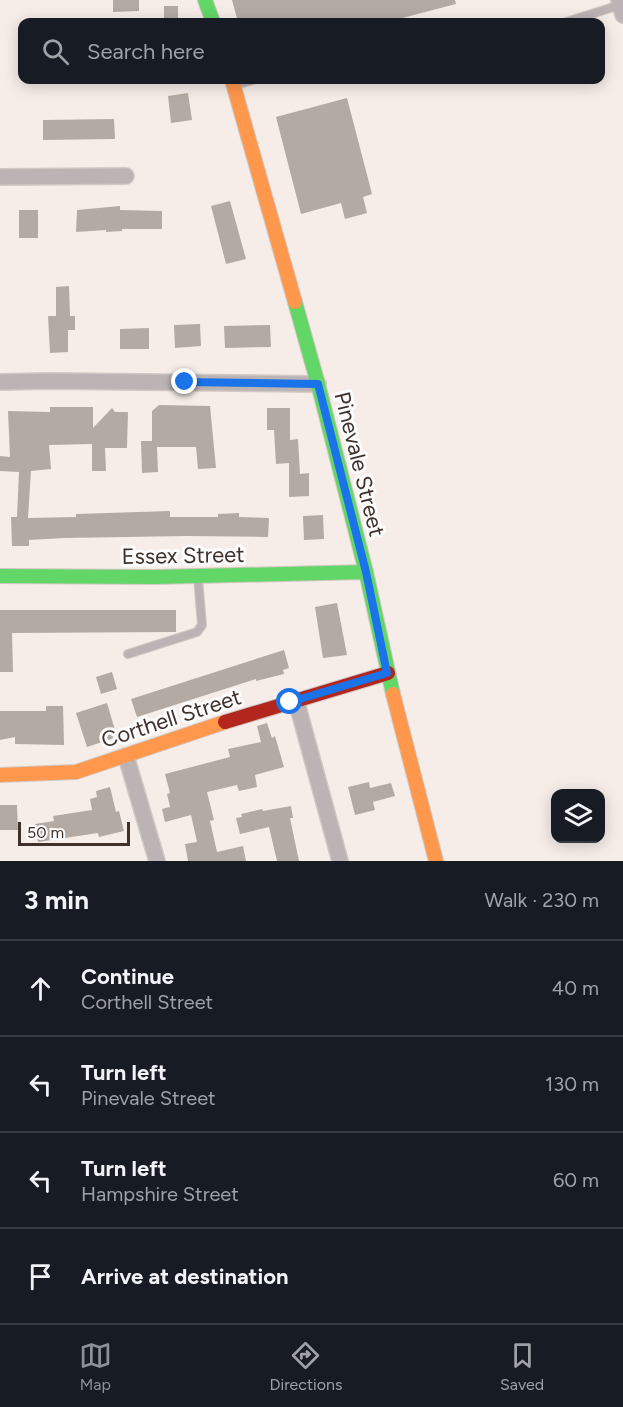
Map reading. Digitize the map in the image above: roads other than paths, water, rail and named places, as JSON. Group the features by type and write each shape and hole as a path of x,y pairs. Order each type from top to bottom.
{"street":[{"path":"205,0 212,18"},
{"name":"Pinevale Street","path":"234,84 318,384 366,572 387,673 436,861"},
{"path":"0,177 126,176"},
{"path":"0,382 318,384"},
{"name":"Essex Street","path":"0,576 198,577 366,572"},
{"name":"Corthell Street","path":"0,775 76,772 202,729 387,673"},
{"path":"296,700 340,861"},
{"path":"126,756 158,861"}],"lane":[{"path":"581,18 621,7"},
{"path":"128,654 197,632 202,625 198,577"}]}
